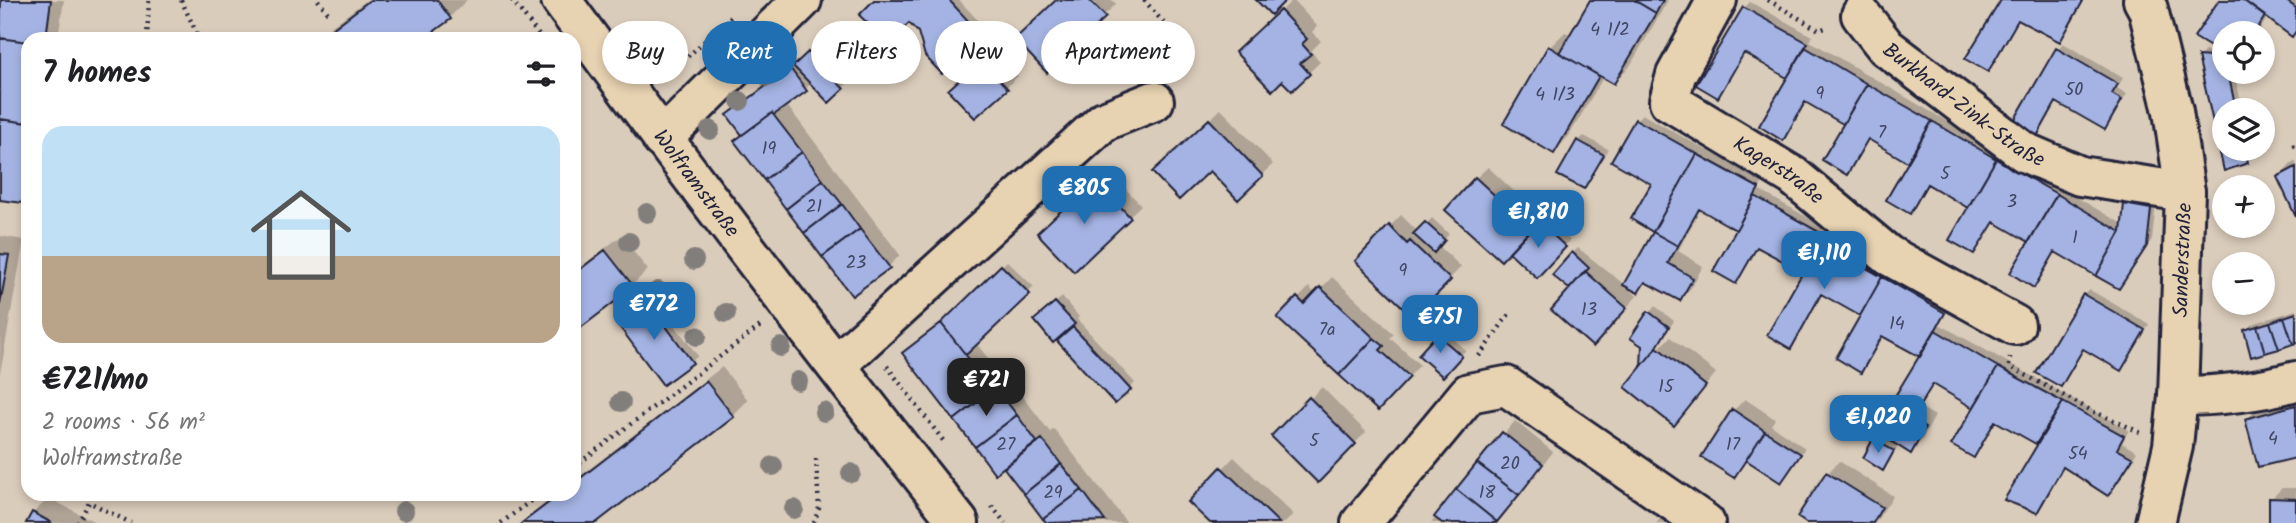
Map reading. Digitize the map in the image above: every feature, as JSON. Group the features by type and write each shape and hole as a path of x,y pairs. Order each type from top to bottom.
{"street":[{"name":"Wolframstraße","path":"561,0 662,139 836,365 974,512"},
{"path":"662,139 803,0"},
{"name":"Kagerstraße","path":"1717,0 1676,75 1669,101 1793,176 1888,255 2015,325"},
{"name":"Sanderstraße","path":"2148,3 2173,111 2185,192 2178,396 2173,446 2155,523"},
{"name":"Burkhard-Zink-Straße","path":"1861,15 1886,47 2024,152 2080,176 2185,192"},
{"path":"836,365 1104,121 1147,86"},
{"path":"2178,396 2214,396 2260,391 2296,382"},
{"path":"1361,523 1469,393 1506,386 1705,523"}],"path":[{"path":"146,32 149,0"},
{"path":"181,0 196,32"},
{"path":"318,0 328,13"},
{"path":"512,0 536,32"},
{"path":"1144,0 1162,21"},
{"path":"1768,0 1819,30 1861,15"},
{"path":"688,57 739,9"},
{"path":"581,462 789,303"},
{"path":"2015,325 2009,366 2092,411 2173,446"},
{"path":"886,365 949,449"},
{"path":"814,523 819,508 816,457"},
{"path":"501,523 531,501"},
{"path":"78,523 89,502 131,523"},
{"path":"974,512 1004,523"}],"building":[{"path":"1,0 51,0 47,32 21,32 21,41 0,38"},
{"path":"370,0 437,0 451,19 433,32 331,30"},
{"path":"874,0 949,0 968,21 935,21 935,67 925,56 921,42 921,21 865,21 859,15"},
{"path":"1056,0 1089,0 1106,17 1102,21 1041,21 1041,67 1027,52 1027,28"},
{"path":"1256,0 1286,0 1271,15"},
{"path":"1590,0 1634,0 1656,13 1614,84 1559,53"},
{"path":"1634,0 1663,0 1656,13"},
{"path":"2001,0 2083,1 2060,42 2018,20 1988,72 1965,59"},
{"path":"2219,0 2243,0 2265,16 2262,21 2212,21 2212,48 2194,37"},
{"path":"2243,0 2285,0 2296,8 2296,31 2292,37 2275,24 2275,21 2271,21"},
{"path":"1743,7 1808,43 1787,78 1744,53 1718,98 1696,85"},
{"path":"1280,10 1307,39 1302,44 1311,54 1300,63 1310,74 1292,91 1282,81 1272,91 1235,52"},
{"path":"0,38 21,41 21,122 0,119"},
{"path":"1548,46 1599,76 1554,154 1503,124"},
{"path":"1805,47 1867,84 1843,124 1805,102 1783,141 1759,126"},
{"path":"2056,48 2118,84 2112,94 2122,100 2105,130 2056,102 2036,138 2012,124"},
{"path":"808,52 811,55 811,84 839,84 844,89 829,103 797,70 797,62"},
{"path":"2198,56 2212,57 2212,84 2231,84 2233,98 2212,98 2212,118"},
{"path":"797,77 807,91 742,135 727,115 769,84 797,84"},
{"path":"955,84 1003,84 1008,89 975,118 948,90"},
{"path":"1867,84 1932,121 1907,162 1868,139 1847,175 1822,160"},
{"path":"772,113 802,152 764,180 734,141"},
{"path":"0,119 21,122 21,203 0,200"},
{"path":"1209,119 1263,176 1238,200 1210,171 1179,200 1152,172"},
{"path":"1635,119 1697,154 1653,232 1631,219 1651,184 1611,161"},
{"path":"1932,121 1996,159 1968,208 1927,184 1910,214 1886,200"},
{"path":"1577,140 1604,155 1584,189 1557,175"},
{"path":"802,152 823,180 786,209 764,180"},
{"path":"1697,154 1759,188 1736,230 1699,209 1678,246 1653,232"},
{"path":"1996,159 2057,194 2029,242 1994,222 1974,254 1949,240"},
{"path":"2222,161 2248,161 2248,163 2224,171"},
{"path":"2296,167 2296,217 2277,177"},
{"path":"1475,177 1531,229 1501,261 1445,210"},
{"path":"1095,179 1131,218 1074,272 1037,233"},
{"path":"823,180 842,204 804,233 786,209"},
{"path":"2057,194 2121,232 2096,276 2055,252 2034,288 2010,273"},
{"path":"1755,196 1824,235 1803,272 1757,247 1736,284 1713,271"},
{"path":"842,204 860,229 822,257 804,233"},
{"path":"2124,204 2151,209 2147,246 2119,289 2096,276 2121,232"},
{"path":"1538,221 1566,247 1537,278 1509,252"},
{"path":"1425,222 1445,240 1434,253 1413,234"},
{"path":"1389,225 1407,244 1410,241 1451,280 1414,318 1355,261"},
{"path":"860,229 890,268 852,296 822,257"},
{"path":"1653,232 1678,246 1668,263 1693,278 1680,301 1645,282 1638,293 1623,285"},
{"path":"1820,242 1882,277 1860,316 1821,294 1791,349 1767,335"},
{"path":"605,250 634,287 581,328 581,269"},
{"path":"1572,252 1589,268 1569,289 1552,275"},
{"path":"0,254 9,255 0,305"},
{"path":"1001,265 1030,294 966,355 941,323"},
{"path":"1585,271 1627,308 1593,347 1551,310"},
{"path":"1882,277 1945,313 1920,357 1882,336 1861,373 1836,358"},
{"path":"1320,287 1374,338 1339,375 1277,318 1297,297 1304,304"},
{"path":"2083,294 2145,330 2121,371 2083,349 2061,387 2036,373"},
{"path":"646,299 693,363 663,385 616,322"},
{"path":"1055,302 1075,324 1053,343 1034,320"},
{"path":"1648,311 1669,327 1641,367 1642,346 1630,338"},
{"path":"2296,313 2296,343 2293,344 2284,317"},
{"path":"2284,317 2293,344 2279,349 2270,322"},
{"path":"2270,322 2279,349 2265,353 2257,326"},
{"path":"941,323 993,390 954,420 902,353"},
{"path":"2257,326 2265,353 2251,357 2244,330"},
{"path":"1073,327 1131,390 1115,404 1057,341"},
{"path":"1935,330 1998,367 1973,408 1933,384 1911,420 1889,406"},
{"path":"1437,334 1462,356 1443,377 1418,355"},
{"path":"1374,338 1384,346 1380,350 1410,377 1378,411 1339,375"},
{"path":"1657,347 1706,386 1674,426 1625,387"},
{"path":"1998,367 2063,402 2036,444 1995,421 1974,458 1951,445"},
{"path":"706,381 734,417 596,523 522,523 551,501 581,501 581,478"},
{"path":"996,388 1017,415 975,447 954,420"},
{"path":"1309,397 1356,444 1318,483 1271,436"},
{"path":"2063,402 2124,436 2117,449 2133,458 2108,496 2063,467 2037,513 2004,500"},
{"path":"2296,405 2296,458 2258,467 2245,419"},
{"path":"1889,406 1925,428 1911,454 1875,431"},
{"path":"1732,409 1765,431 1734,478 1701,457"},
{"path":"1017,415 1037,442 995,474 975,447"},
{"path":"1765,431 1801,454 1781,483 1746,460"},
{"path":"1502,432 1543,464 1519,495 1477,463"},
{"path":"1042,439 1061,464 1024,494 1004,468"},
{"path":"1873,439 1894,451 1883,471 1863,458"},
{"path":"1477,463 1519,495 1497,522 1456,489"},
{"path":"1061,464 1082,490 1043,519 1024,494"},
{"path":"1221,467 1279,523 1210,523 1188,502"},
{"path":"1826,472 1882,507 1873,523 1806,523 1797,517"},
{"path":"1456,489 1497,522 1442,523 1434,517"},
{"path":"1082,490 1105,521 1047,523 1043,519"},
{"path":"2269,498 2296,499 2296,523 2269,523"},
{"path":"32,512 52,523 26,523"}]}
